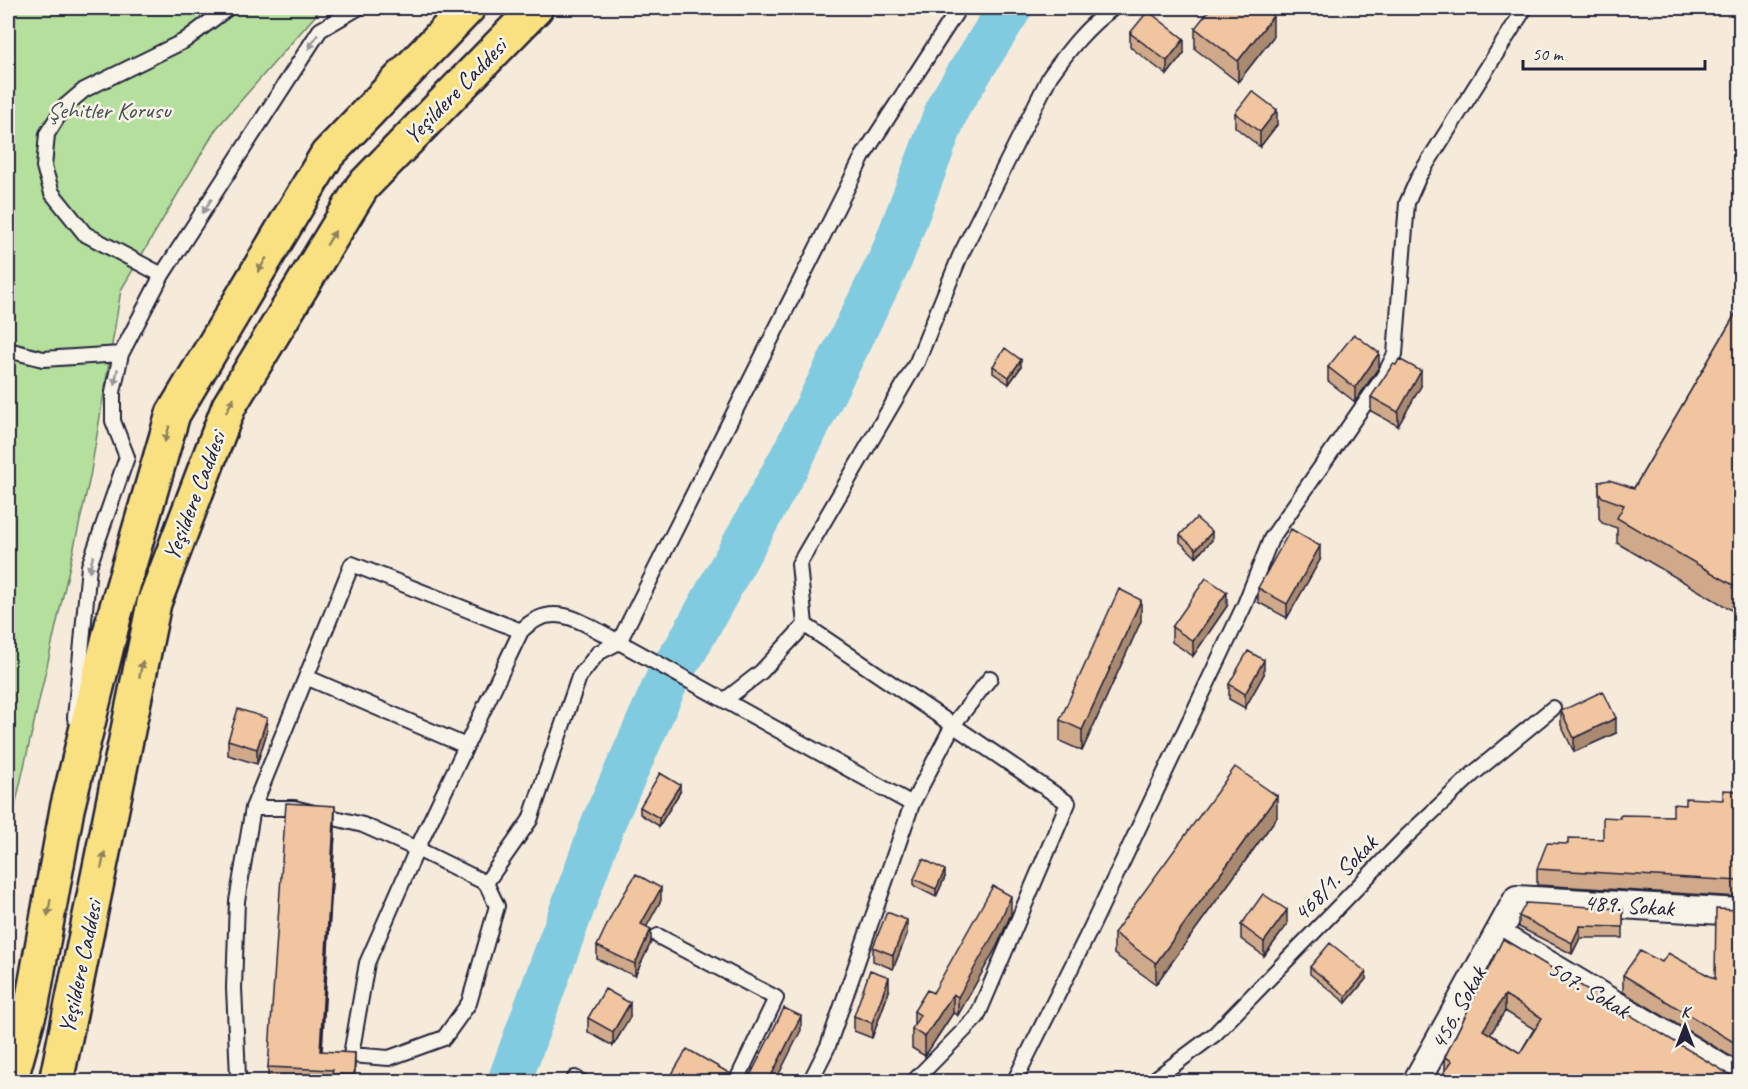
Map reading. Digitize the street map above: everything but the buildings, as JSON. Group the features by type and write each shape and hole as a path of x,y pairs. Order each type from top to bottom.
{"highway":[{"path":"327,155 446,8"},
{"name":"Yeşildere Caddesi","path":"10,1082 32,1002 66,809 114,617 173,414 327,155 468,8"},
{"name":"Yeşildere Caddesi","path":"57,1082 154,603 229,406 362,187 536,8"}],"street":[{"name":"489. Sokak","path":"1517,899 1740,912"},
{"name":"456. Sokak","path":"1425,1079 1517,899"},
{"name":"507. Sokak","path":"1499,935 1740,1079"}],"lane":[{"path":"162,275 85,234 58,201 52,193 44,167 48,134 64,107 84,90 184,41 228,8"},
{"path":"66,809 89,566 127,458 113,421 113,392 121,354 162,275 320,30 358,8"},
{"path":"486,883 530,820 579,677 598,653 619,642 863,156 959,8"},
{"path":"725,700 761,672 805,625 799,564 917,362 960,256 1050,76 1067,52 1097,19 1113,8"},
{"path":"1014,1082 1090,930 1245,604 1271,539 1384,376 1395,354 1407,203 1419,176 1525,8"},
{"path":"8,350 43,359 121,354"},
{"path":"238,1076 234,988 237,901 253,808 352,564 521,631"},
{"path":"253,808 294,808 363,825 417,849 486,883 497,906 469,1003 444,1038 389,1058 351,1055 367,963 417,849 466,746 521,631 531,620 542,615 558,614 571,617 912,804"},
{"path":"805,625 1068,803 977,1017 913,1082"},
{"path":"306,677 466,746"},
{"path":"810,1082 828,1046 912,804 954,725 990,678"},
{"name":"468/1. Sokak","path":"1152,1082 1215,1034 1407,836 1474,773 1553,708"},
{"path":"658,936 776,998 736,1082"}],"green space":[{"name":"Şehitler Korusu","path":"8,8 322,8 216,129 121,290 90,477 8,837"}],"waterway":[{"path":"509,1082 604,821 671,671 686,649 792,457 891,258 948,107 1010,8"}]}
